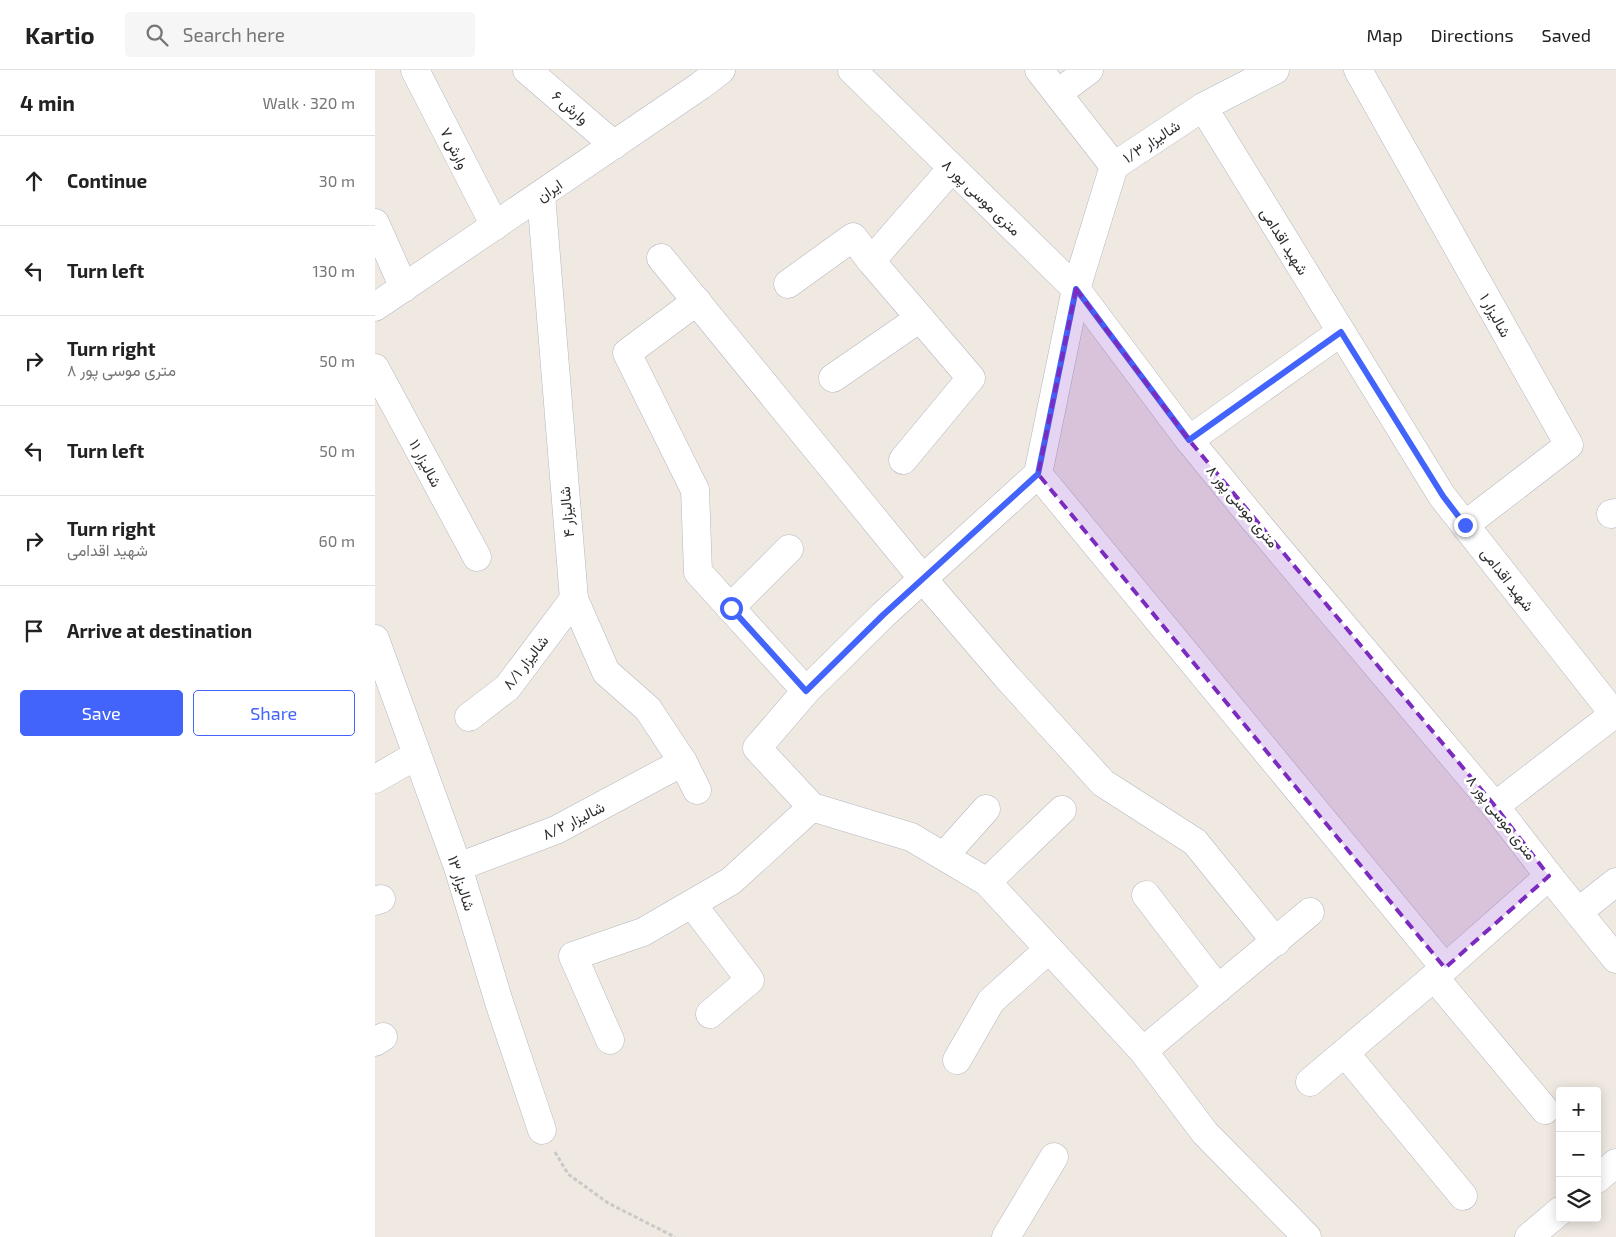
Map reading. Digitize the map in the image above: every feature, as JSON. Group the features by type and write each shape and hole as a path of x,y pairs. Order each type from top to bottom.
{"street":[{"name":"وارش ۷","path":"415,70 495,226"},
{"name":"وارش ۶","path":"527,70 614,145"},
{"name":"ایران","path":"375,308 721,70"},
{"name":"۸ متری موسی پور","path":"852,70 1076,289 1189,440 1495,806 1616,959"},
{"path":"1039,70 1114,166"},
{"path":"1058,93 1089,70"},
{"name":"شالیزار ۱/۳","path":"1038,474 1076,289 1114,166 1203,107 1275,70"},
{"name":"شاليزار ۱","path":"1358,70 1569,445 1465,525"},
{"name":"شهید اقدامی","path":"1203,107 1443,496 1615,714 1495,806"},
{"path":"871,261 952,168"},
{"name":"شالیزار ۴","path":"541,195 573,600 606,672 648,709 683,762 697,790"},
{"path":"375,223 404,288"},
{"path":"787,284 853,237 871,261 971,378 903,460"},
{"path":"661,258 923,579 1006,676 1103,783 1195,842 1276,942"},
{"path":"697,300 627,353 695,490 698,572 806,691"},
{"path":"833,378 920,318"},
{"path":"1189,440 1341,332"},
{"name":"شالیزار ۱۱","path":"375,368 477,557"},
{"path":"1307,1237 1205,1133 1143,1051 987,882 911,837 812,807 757,748 806,691 883,615 1038,474 1439,972 1545,1110"},
{"path":"731,608 789,549"},
{"name":"شالیزار ۸/۱","path":"469,717 507,688 573,600"},
{"name":"شالیزار ۱۳","path":"377,654 458,867 499,1002 542,1130"},
{"path":"375,779 417,755"},
{"name":"شالیزار ۸/۲","path":"458,867 556,830 683,762"},
{"path":"610,1040 573,956 643,932 731,881 812,807"},
{"path":"944,856 986,809"},
{"path":"987,882 1062,810"},
{"path":"1310,1082 1549,876"},
{"path":"1578,912 1616,882"},
{"path":"1146,895 1218,989"},
{"path":"692,904 750,980 710,1014"},
{"path":"1143,1051 1311,912"},
{"path":"957,1060 991,1001 1049,949"},
{"path":"1345,1053 1463,1196"},
{"path":"1006,1237 1055,1157"},
{"path":"1599,1177 1616,1163"},
{"path":"1529,1237 1556,1214"}],"path":[{"path":"542,1130 568,1174 608,1203 675,1237"}],"highlighted area":[{"path":"1076,289 1189,440 1495,806 1549,876 1445,968 1038,474"}],"route":[{"path":"731,608 806,691 883,615 1038,474 1076,289 1189,440 1341,332 1443,496 1465,525"}]}
